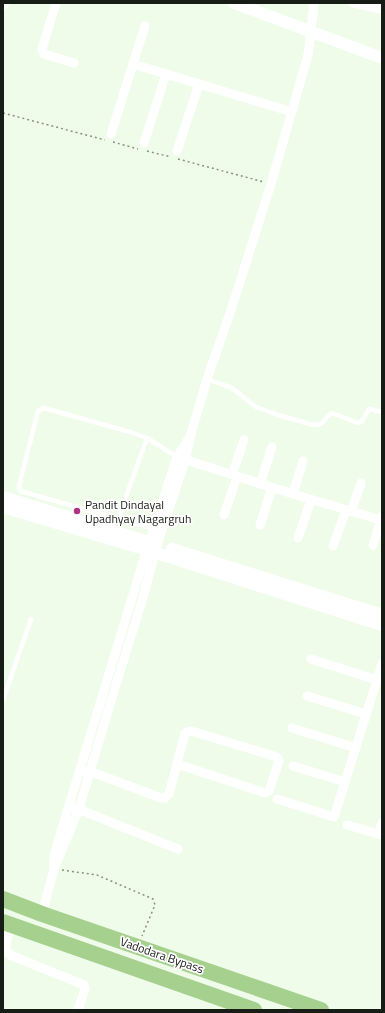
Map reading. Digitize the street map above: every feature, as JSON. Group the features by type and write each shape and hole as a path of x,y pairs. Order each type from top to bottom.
{"highway":[{"name":"Vadodara Bypass","path":"3,899 42,914 321,1010"},
{"name":"Vadodara Bypass","path":"8,924 236,1007 254,1010"}],"street":[{"path":"56,3 42,52 44,54 74,63"},
{"path":"234,3 382,50"},
{"path":"257,3 382,58"},
{"path":"54,869 54,855 68,806 269,192 308,55 314,3"},
{"path":"353,3 382,10"},
{"path":"111,134 145,26"},
{"path":"133,64 292,112"},
{"path":"144,143 166,74"},
{"path":"177,151 199,84"},
{"path":"224,514 244,440"},
{"path":"260,484 272,447"},
{"path":"181,459 348,511 381,518 373,545"},
{"path":"293,494 304,461"},
{"path":"333,546 361,483"},
{"path":"260,524 272,488"},
{"path":"3,497 382,625"},
{"path":"298,538 311,500"},
{"path":"3,507 152,547 382,615"},
{"path":"42,914 54,869 79,809 142,601 152,547"},
{"path":"311,659 377,680"},
{"path":"277,799 334,816 382,664"},
{"path":"307,696 366,714"},
{"path":"292,728 356,748"},
{"path":"80,770 161,798 165,798 169,794 185,733 191,731 277,757 279,761 269,791 265,793 177,764"},
{"path":"293,766 345,782"},
{"path":"68,806 79,809 178,849"},
{"path":"347,825 380,835 382,823"},
{"path":"8,924 5,946 6,952 10,955 84,985 85,989 78,1010"}],"lane":[{"path":"207,379 232,388 256,407 313,425 324,423 328,416 332,414 358,423 362,421 369,409 382,412"},
{"path":"158,529 20,491 19,486 38,411 44,408 130,432 147,438 181,459"},
{"path":"118,519 147,438"},
{"path":"3,700 31,619"}],"path":[{"path":"54,869 97,876 153,899 155,905 138,947"}],"place":[{"name":"Pandit Dindayal Upadhyay Nagargruh","path":"77,511"}]}
